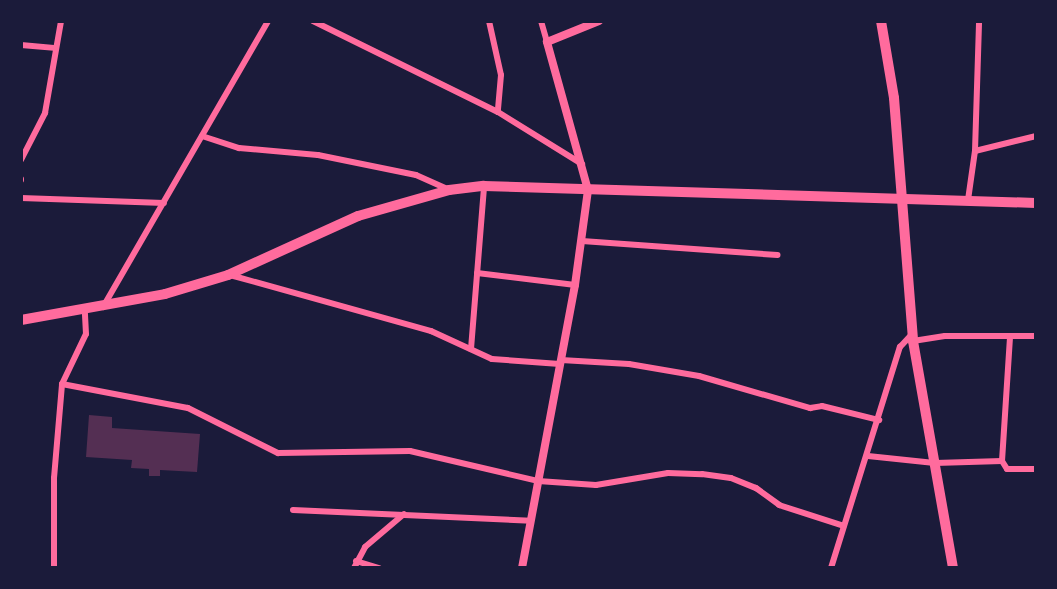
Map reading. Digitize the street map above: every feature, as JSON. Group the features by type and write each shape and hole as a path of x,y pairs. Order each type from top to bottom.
{"main road":[{"path":"881,21 894,98 912,337 953,568"},
{"path":"21,320 85,312 229,275 358,216 449,190 484,186 1036,203"}],"street":[{"path":"21,160 45,113 54,48 61,21 53,21"},
{"path":"103,308 268,21"},
{"path":"313,21 498,112 582,164"},
{"path":"489,21 501,75 498,112"},
{"path":"522,568 575,285 587,190 541,21"},
{"path":"547,43 599,21"},
{"path":"968,200 975,151 979,21"},
{"path":"21,46 54,48"},
{"path":"202,136 239,148 318,155 416,175 449,190"},
{"path":"975,151 1036,136"},
{"path":"471,349 484,186"},
{"path":"21,198 164,203"},
{"path":"582,241 778,255"},
{"path":"477,273 575,285"},
{"path":"229,275 431,331 492,359 629,364 699,376 810,408 822,406 879,420"},
{"path":"54,568 54,478 62,384 86,334 85,312"},
{"path":"831,568 900,347 912,337 1036,336"},
{"path":"1010,337 1002,461 1007,468 1036,469"},
{"path":"62,384 188,408 278,453 410,451 538,481 596,485 668,473 702,474 731,478 756,488 779,505 844,526"},
{"path":"867,456 935,463 1002,461"},
{"path":"293,510 531,521"},
{"path":"379,568 355,565 365,547 404,514"}],"building":[{"path":"89,415 112,417 112,428 200,434 197,472 160,470 160,476 149,476 149,469 131,468 132,460 86,457"}]}
